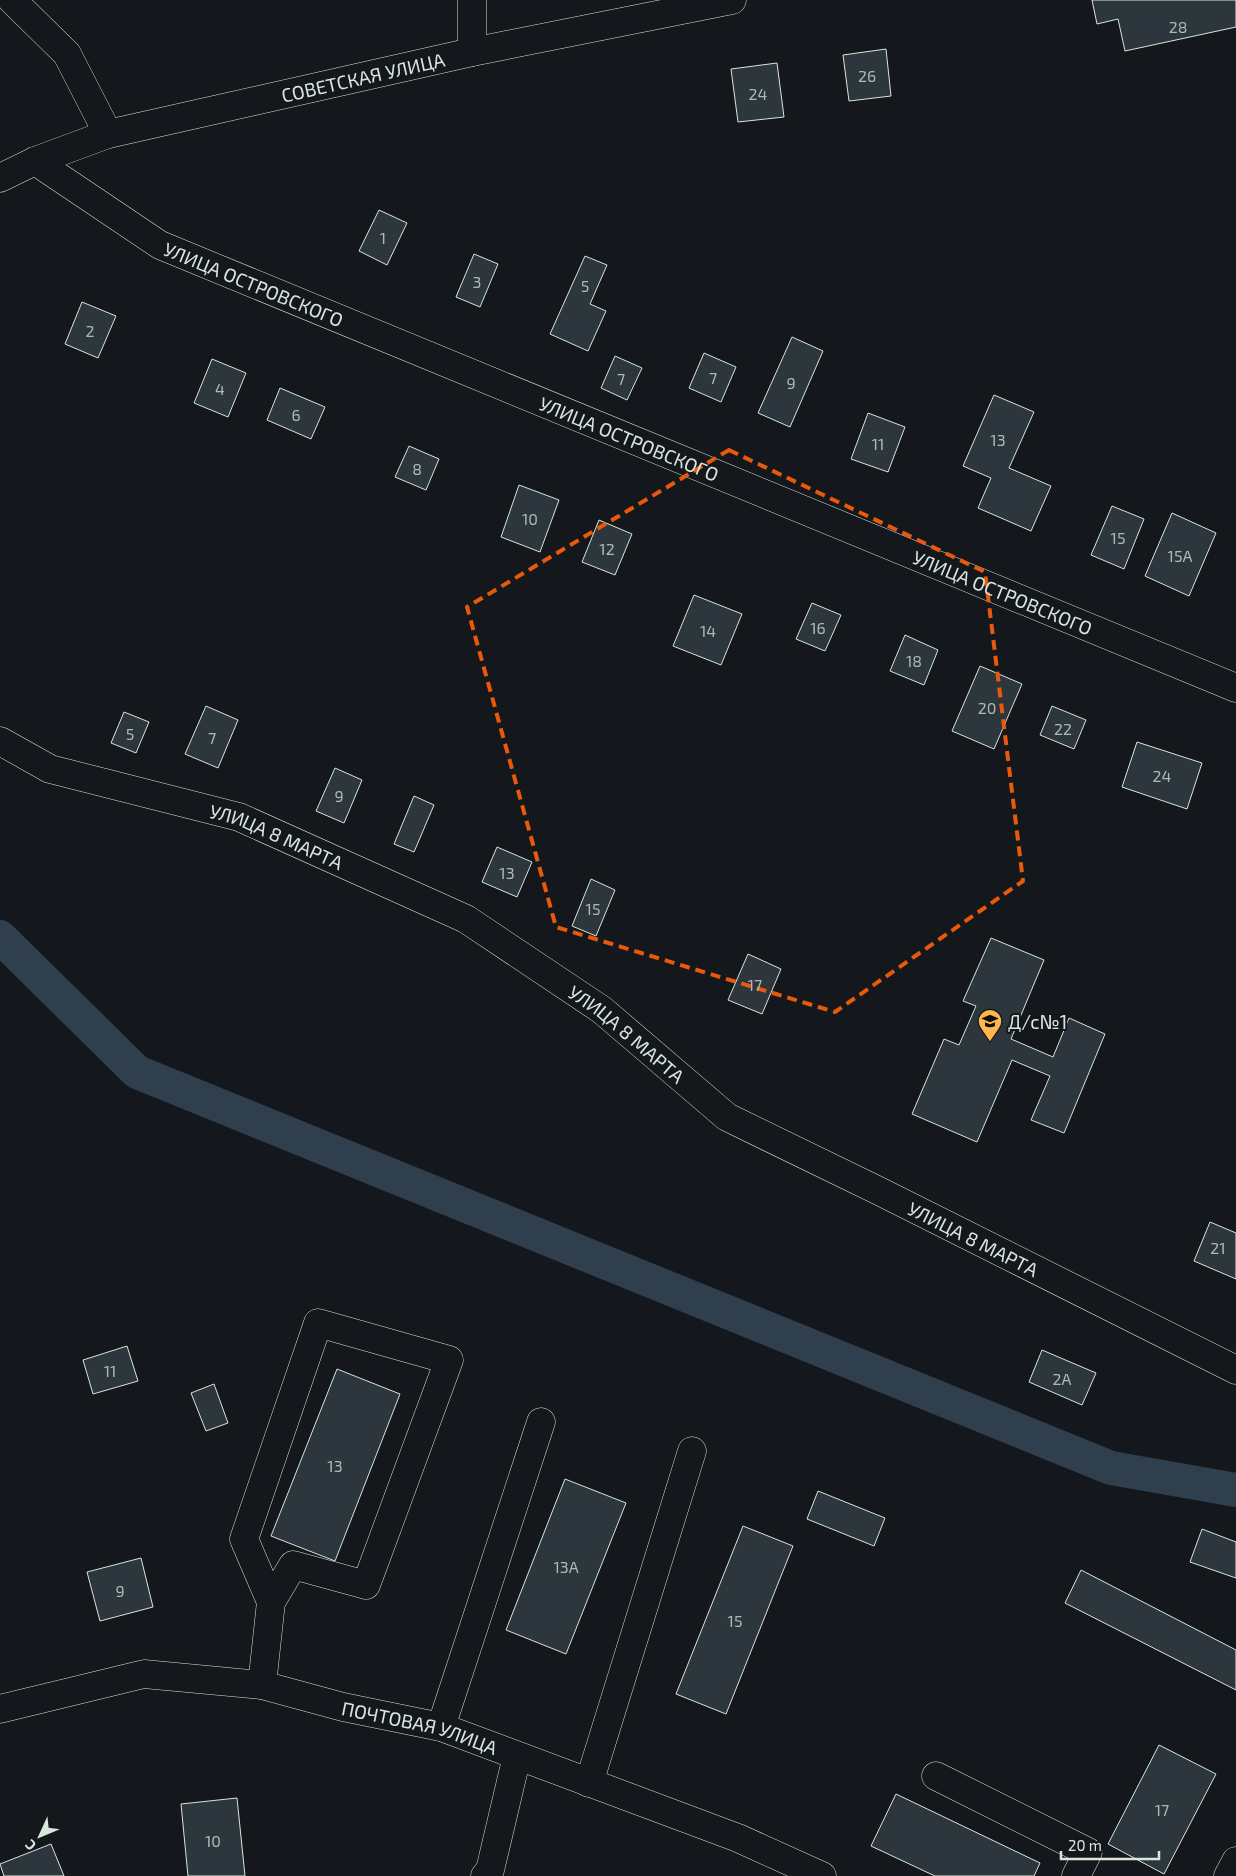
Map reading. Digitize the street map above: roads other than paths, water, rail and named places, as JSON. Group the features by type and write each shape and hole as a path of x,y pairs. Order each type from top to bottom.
{"street":[{"path":"12,0 67,54 108,134"},
{"path":"472,0 472,52"},
{"name":"СОВЕТСКАЯ УЛИЦА","path":"0,178 35,162 108,134 472,52 732,0"},
{"name":"УЛИЦА ОСТРОВСКОГО","path":"35,162 160,245 1236,688"},
{"name":"УЛИЦА 8 МАРТА","path":"0,741 50,769 239,818 466,919 602,1010 727,1117 1236,1370"},
{"path":"262,1685 271,1602 293,1564 366,1585 449,1360 318,1323 244,1539 271,1602"},
{"path":"441,1727 541,1422"},
{"path":"589,1782 692,1451"},
{"name":"ПОЧТОВАЯ УЛИЦА","path":"0,1709 144,1674 262,1685 343,1707 441,1727 738,1838 822,1876"},
{"path":"485,1876 490,1870 517,1756"},
{"path":"936,1776 1088,1852 1076,1876"},
{"path":"1228,1876 1236,1862"}],"waterway":[{"path":"0,937 137,1072 1111,1468 1236,1490"}],"place":[{"name":"Д/с№1","path":"990,1042"}]}
